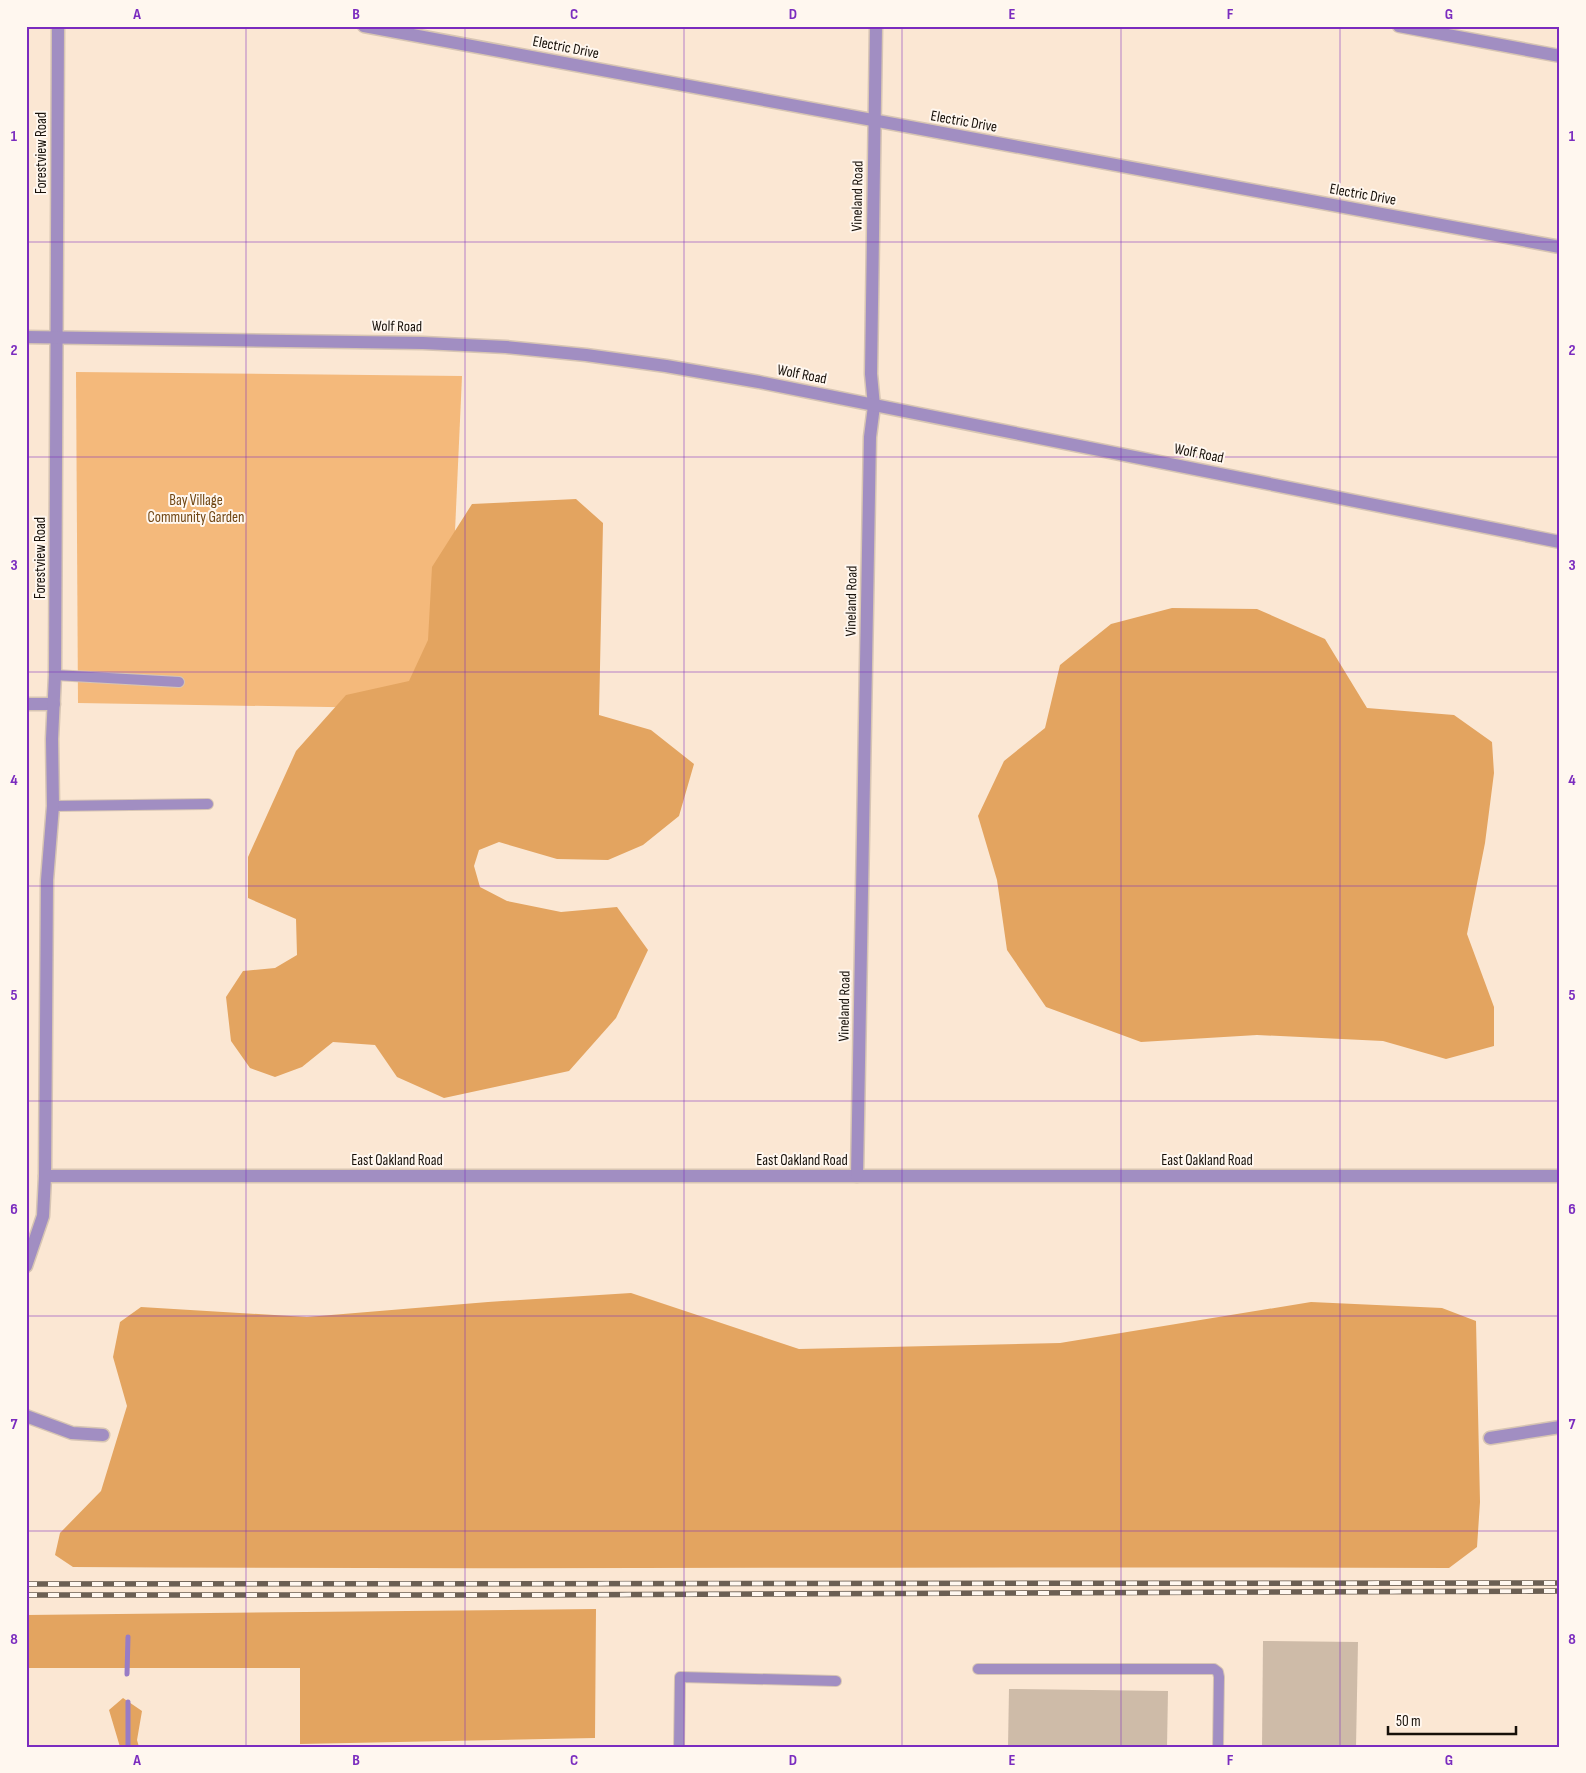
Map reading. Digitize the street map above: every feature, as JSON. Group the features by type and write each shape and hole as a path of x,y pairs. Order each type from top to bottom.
{"street":[{"name":"Forestview Road","path":"26,1266 43,1216 45,1176 47,880 53,806 52,739 55,675 58,26"},
{"name":"Electric Drive","path":"364,26 1560,246"},
{"name":"Vineland Road","path":"857,1176 870,437 874,406 871,374 876,26"},
{"path":"1399,26 1560,56"},
{"name":"Wolf Road","path":"26,337 423,343 506,347 586,355 759,382 1560,542"},
{"path":"26,704 54,704"},
{"name":"East Oakland Road","path":"45,1176 1560,1176"},
{"path":"26,1416 72,1433 103,1435"},
{"path":"1490,1438 1560,1427"}],"lane":[{"path":"55,675 179,682"},
{"path":"53,806 208,804"},
{"path":"978,1669 1214,1669 1218,1672 1219,1677 1218,1747"},
{"path":"679,1747 680,1677 836,1681"}],"green space":[{"name":"Bay Village Community Garden","path":"76,372 462,376 447,709 78,703"}],"shaded area":[{"path":"576,499 603,523 599,715 651,730 694,764 679,816 643,845 608,860 557,859 499,842 479,850 474,866 480,887 507,901 561,912 617,907 648,950 616,1018 569,1071 444,1098 397,1077 375,1045 333,1042 302,1067 275,1077 250,1068 231,1041 226,997 243,971 275,968 297,955 296,919 248,898 248,857 296,751 346,695 409,681 428,640 432,567 472,504"},
{"path":"1172,608 1257,609 1325,639 1367,708 1454,715 1492,742 1494,773 1485,843 1467,934 1494,1007 1494,1046 1446,1059 1383,1041 1257,1035 1141,1042 1046,1007 1007,950 997,880 978,816 1004,761 1045,728 1060,665 1111,624"},
{"path":"631,1293 799,1349 1060,1343 1311,1302 1442,1308 1476,1321 1480,1502 1477,1547 1449,1568 73,1567 55,1555 60,1533 101,1491 127,1406 113,1357 120,1322 141,1307 307,1317 488,1302"},
{"path":"596,1609 595,1738 300,1744 300,1668 26,1668 26,1615"},
{"path":"123,1698 142,1711 137,1740 139,1747 120,1747 109,1710"}],"building":[{"path":"1263,1641 1358,1642 1356,1747 1262,1747"},
{"path":"1009,1689 1168,1691 1167,1747 1008,1747"}],"waterway":[{"path":"127,1674 128,1637"},
{"path":"128,1702 128,1747"}],"railway":[{"path":"26,1584 1560,1583"},
{"path":"26,1595 1560,1591"}]}
